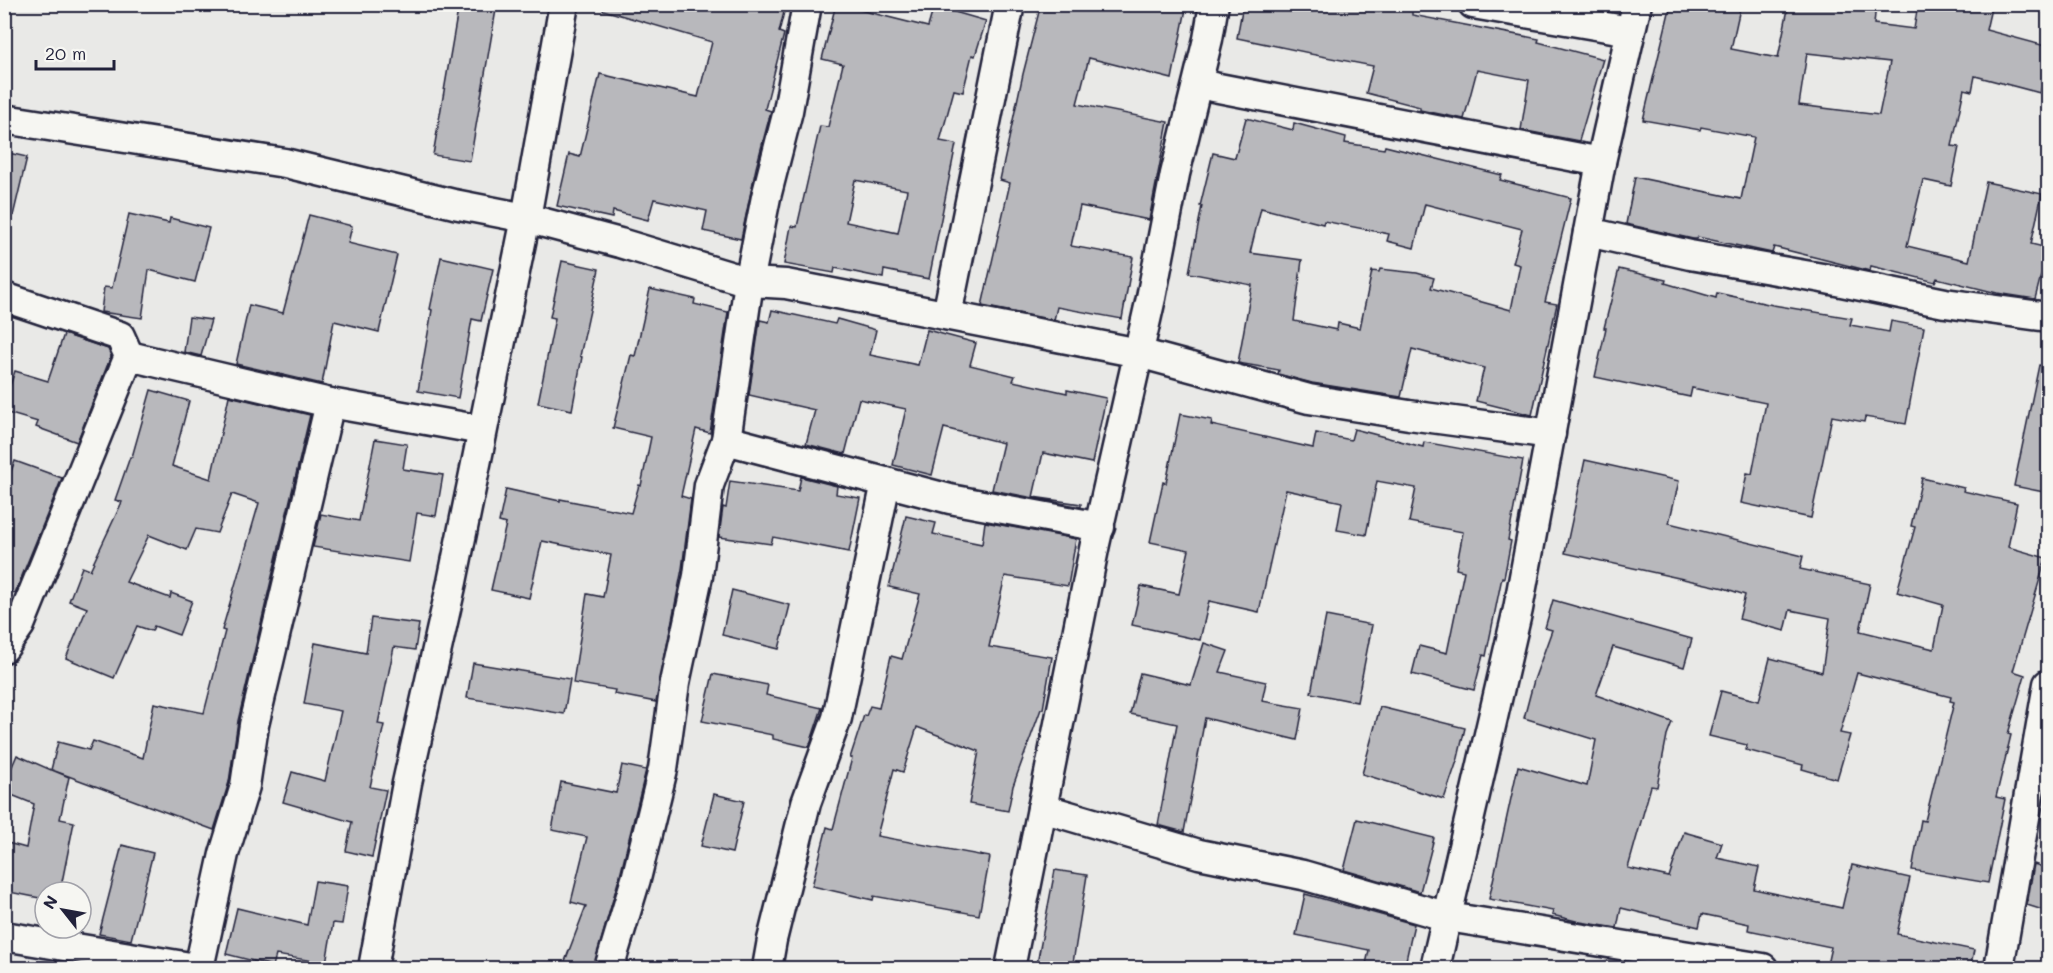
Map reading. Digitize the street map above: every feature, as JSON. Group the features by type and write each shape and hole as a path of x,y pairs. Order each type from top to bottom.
{"street":[{"path":"373,969 407,783 452,582 526,218 564,4"},
{"path":"609,969 636,879 663,769 675,683 698,576 709,485 726,440 749,282 766,197 788,111 807,4"},
{"path":"947,315 1010,4"},
{"path":"1010,969 1100,527 1139,353 1175,174 1208,39 1214,4"},
{"path":"1435,969 1518,609 1601,162 1634,18 1473,4"},
{"path":"1197,84 1601,162"},
{"path":"4,119 285,163 454,204 526,218 620,243 749,282 786,284 1139,353 1309,399 1551,434"},
{"path":"1588,232 1690,255 1822,278 1945,303 2049,317"},
{"path":"4,297 120,336 129,356 20,625 4,648"},
{"path":"129,356 330,403 482,429"},
{"path":"4,936 197,969 224,854 245,786 254,725 330,403"},
{"path":"726,440 950,500 1100,527"},
{"path":"767,969 806,803 837,718 886,482"},
{"path":"1999,969 2049,684"},
{"path":"1042,808 1199,854 1303,875 1448,917 1763,969"}],"building":[{"path":"459,4 497,4 470,161 433,155"},
{"path":"603,4 786,4 779,32 784,34 765,109 771,111 741,239 703,231 707,211 654,199 648,220 613,211 612,218 557,206 569,154 580,157 600,74 698,97 712,42 603,10"},
{"path":"836,4 928,27 934,6 986,21 975,56 972,55 963,92 954,90 940,141 956,144 929,279 884,270 883,278 835,268 834,273 784,264 791,226 797,227 820,126 828,127 843,64 822,59","holes":["855,180 907,190 898,233 846,222"]},
{"path":"1041,4 1187,4 1172,79 1089,58 1077,104 1168,122 1149,220 1080,206 1071,246 1133,257 1122,319 1057,307 1054,320 982,306 1010,183 1000,180"},
{"path":"1243,4 1337,4 1379,12 1380,6 1412,11 1412,15 1539,39 1538,42 1603,59 1579,141 1521,130 1529,80 1477,70 1464,119 1420,110 1420,107 1366,93 1373,66 1237,38"},
{"path":"1671,4 1741,4 1731,49 1778,58 1789,4 1876,4 1874,24 1914,29 1918,4 1992,4 1986,30 2049,47 2049,60 2040,93 1975,76 1972,91 1964,89 1952,146 1959,147 1951,186 1923,180 1907,246 1969,261 1986,182 2042,194 2031,244 2048,248 2035,299 1997,293 1937,278 1935,282 1871,266 1870,271 1774,247 1772,253 1626,224 1635,177 1741,199 1754,137 1701,127 1700,130 1643,120","holes":["1807,53 1890,62 1879,115 1799,105"]},
{"path":"1246,118 1293,130 1294,123 1346,137 1345,143 1384,149 1385,146 1502,175 1500,180 1571,198 1545,302 1557,304 1532,415 1476,401 1484,368 1412,349 1401,397 1312,383 1278,374 1279,370 1238,363 1252,285 1189,273 1202,206 1200,206 1213,153 1235,158","holes":["1425,204 1522,229 1513,263 1520,265 1511,310 1431,288 1434,278 1417,273 1380,269 1379,272 1372,271 1360,328 1338,323 1337,330 1294,321 1302,260 1250,253 1261,208 1323,224 1324,221 1389,234 1387,241 1414,248"]},
{"path":"4,152 27,157 13,216 4,215"},
{"path":"129,214 169,223 170,218 209,228 195,282 149,270 142,318 101,312 104,287 112,288"},
{"path":"309,215 352,226 348,243 397,255 379,332 334,321 322,384 236,364 249,305 283,313"},
{"path":"441,257 493,269 481,321 472,319 458,398 418,391 432,310 430,309"},
{"path":"562,261 599,269 580,356 582,357 572,410 538,403 555,318 550,317"},
{"path":"1619,269 1666,280 1665,283 1716,298 1717,293 1852,318 1850,325 1889,332 1891,321 1924,327 1906,424 1865,417 1864,422 1832,416 1811,518 1741,503 1747,473 1752,474 1766,403 1692,388 1690,397 1595,377 1606,328 1604,328"},
{"path":"650,289 695,299 694,304 728,312 710,433 696,429 681,496 691,499 682,569 656,702 614,694 615,690 573,683 587,594 603,597 611,555 542,541 529,598 491,590 506,524 499,522 506,489 631,513 639,485 641,486 651,437 613,428 631,355 635,356"},
{"path":"772,310 835,324 837,319 876,330 870,355 918,365 927,330 976,343 970,365 1015,376 1013,381 1067,393 1067,390 1106,398 1092,463 1043,453 1033,497 1081,504 1081,507 992,490 1003,443 944,428 932,475 893,465 906,409 859,399 845,454 806,444 815,410 749,395 760,320 769,322"},
{"path":"189,317 211,320 201,356 184,352"},
{"path":"64,334 108,349 111,356 77,442 36,427 38,422 4,412 4,403 15,371 48,381"},
{"path":"2039,365 2049,366 2049,493 2014,486"},
{"path":"151,390 189,401 172,466 211,479 229,396 310,415 238,721 229,782 214,830 52,770 69,777 60,819 74,822 62,880 33,880 33,897 4,891 4,842 26,848 34,804 4,792 4,785 17,755 51,770 58,742 89,750 93,741 143,758 154,703 204,713 225,631 222,630 259,503 232,494 217,533 196,529 187,550 149,535 126,582 170,598 171,593 192,601 179,635 154,626 152,631 137,626 114,678 66,658 87,608 69,601 82,567 90,570 122,502 115,500 130,457 132,457"},
{"path":"1180,414 1212,420 1211,425 1313,448 1316,433 1351,440 1354,429 1423,447 1424,442 1523,460 1508,540 1511,541 1504,578 1502,577 1486,656 1483,655 1474,690 1412,674 1419,646 1447,653 1464,571 1456,569 1463,532 1409,522 1416,488 1377,481 1366,535 1337,530 1342,502 1286,490 1259,612 1209,601 1200,640 1132,625 1141,586 1179,594 1189,550 1150,542 1163,482 1166,483"},
{"path":"375,439 407,444 403,469 443,475 436,516 417,513 409,562 313,547 321,514 359,521"},
{"path":"1585,460 1679,481 1669,523 1803,556 1800,569 1870,584 1860,631 1934,649 1943,605 1897,592 1915,527 1911,526 1922,478 1964,488 1963,491 2017,503 2008,547 2046,558 2013,671 2025,675 2008,734 2011,735 1996,797 2005,799 1988,883 1912,870 1921,820 1925,821 1954,702 1950,701 1951,697 1857,673 1840,733 1850,735 1837,779 1802,769 1803,765 1746,750 1747,745 1709,736 1721,691 1759,701 1770,658 1822,672 1830,618 1790,610 1785,631 1739,619 1745,595 1724,588 1565,553"},
{"path":"15,461 62,478 15,593 4,589 4,489"},
{"path":"801,477 837,486 836,494 860,498 849,552 773,537 771,544 719,537 723,507 726,508 730,481 798,491"},
{"path":"906,516 936,523 933,534 982,544 985,522 1076,539 1068,586 1005,576 989,647 1052,657 1043,709 1041,709 1013,786 1008,811 969,804 979,751 917,727 903,772 894,769 877,836 990,857 979,915 874,896 873,900 812,886 827,827 833,829 852,758 850,758 864,715 866,716 870,706 879,708 891,656 902,659 920,594 889,587"},
{"path":"732,590 790,605 779,649 722,635"},
{"path":"1553,600 1692,639 1684,667 1613,647 1596,695 1672,722 1667,735 1657,787 1651,786 1628,868 1669,877 1684,832 1722,843 1717,858 1759,867 1754,889 1842,908 1852,865 1910,878 1897,934 1974,950 1970,969 1826,969 1831,947 1748,930 1749,924 1702,914 1699,927 1621,908 1617,928 1552,915 1553,911 1489,899 1518,766 1587,786 1596,740 1524,718 1534,680 1552,630 1545,628"},
{"path":"1326,616 1372,625 1357,702 1311,693"},
{"path":"371,618 419,624 415,650 394,647 378,724 384,725 370,787 386,790 372,857 346,851 352,822 283,802 292,772 325,781 341,711 304,704 315,643 366,653"},
{"path":"1204,643 1228,651 1220,672 1266,682 1262,701 1303,708 1297,740 1205,718 1184,832 1158,825 1177,724 1130,714 1140,673 1191,685"},
{"path":"473,663 570,679 564,714 467,698"},
{"path":"713,674 768,685 766,695 822,708 809,747 773,739 773,735 702,721"},
{"path":"1380,707 1465,728 1444,799 1362,774"},
{"path":"622,765 646,770 620,875 593,969 562,969 586,906 571,902 587,837 552,830 561,782 616,793"},
{"path":"714,794 744,801 732,853 701,846"},
{"path":"1357,819 1434,838 1420,892 1344,870"},
{"path":"122,845 153,853 131,940 99,934"},
{"path":"2034,864 2049,869 2049,912 2027,905"},
{"path":"1055,870 1087,875 1072,969 1036,969"},
{"path":"315,881 348,886 342,924 333,923 326,963 276,955 273,966 226,954 237,908 307,925"},
{"path":"1305,894 1414,924 1404,969 1365,969 1369,950 1296,935"}]}
